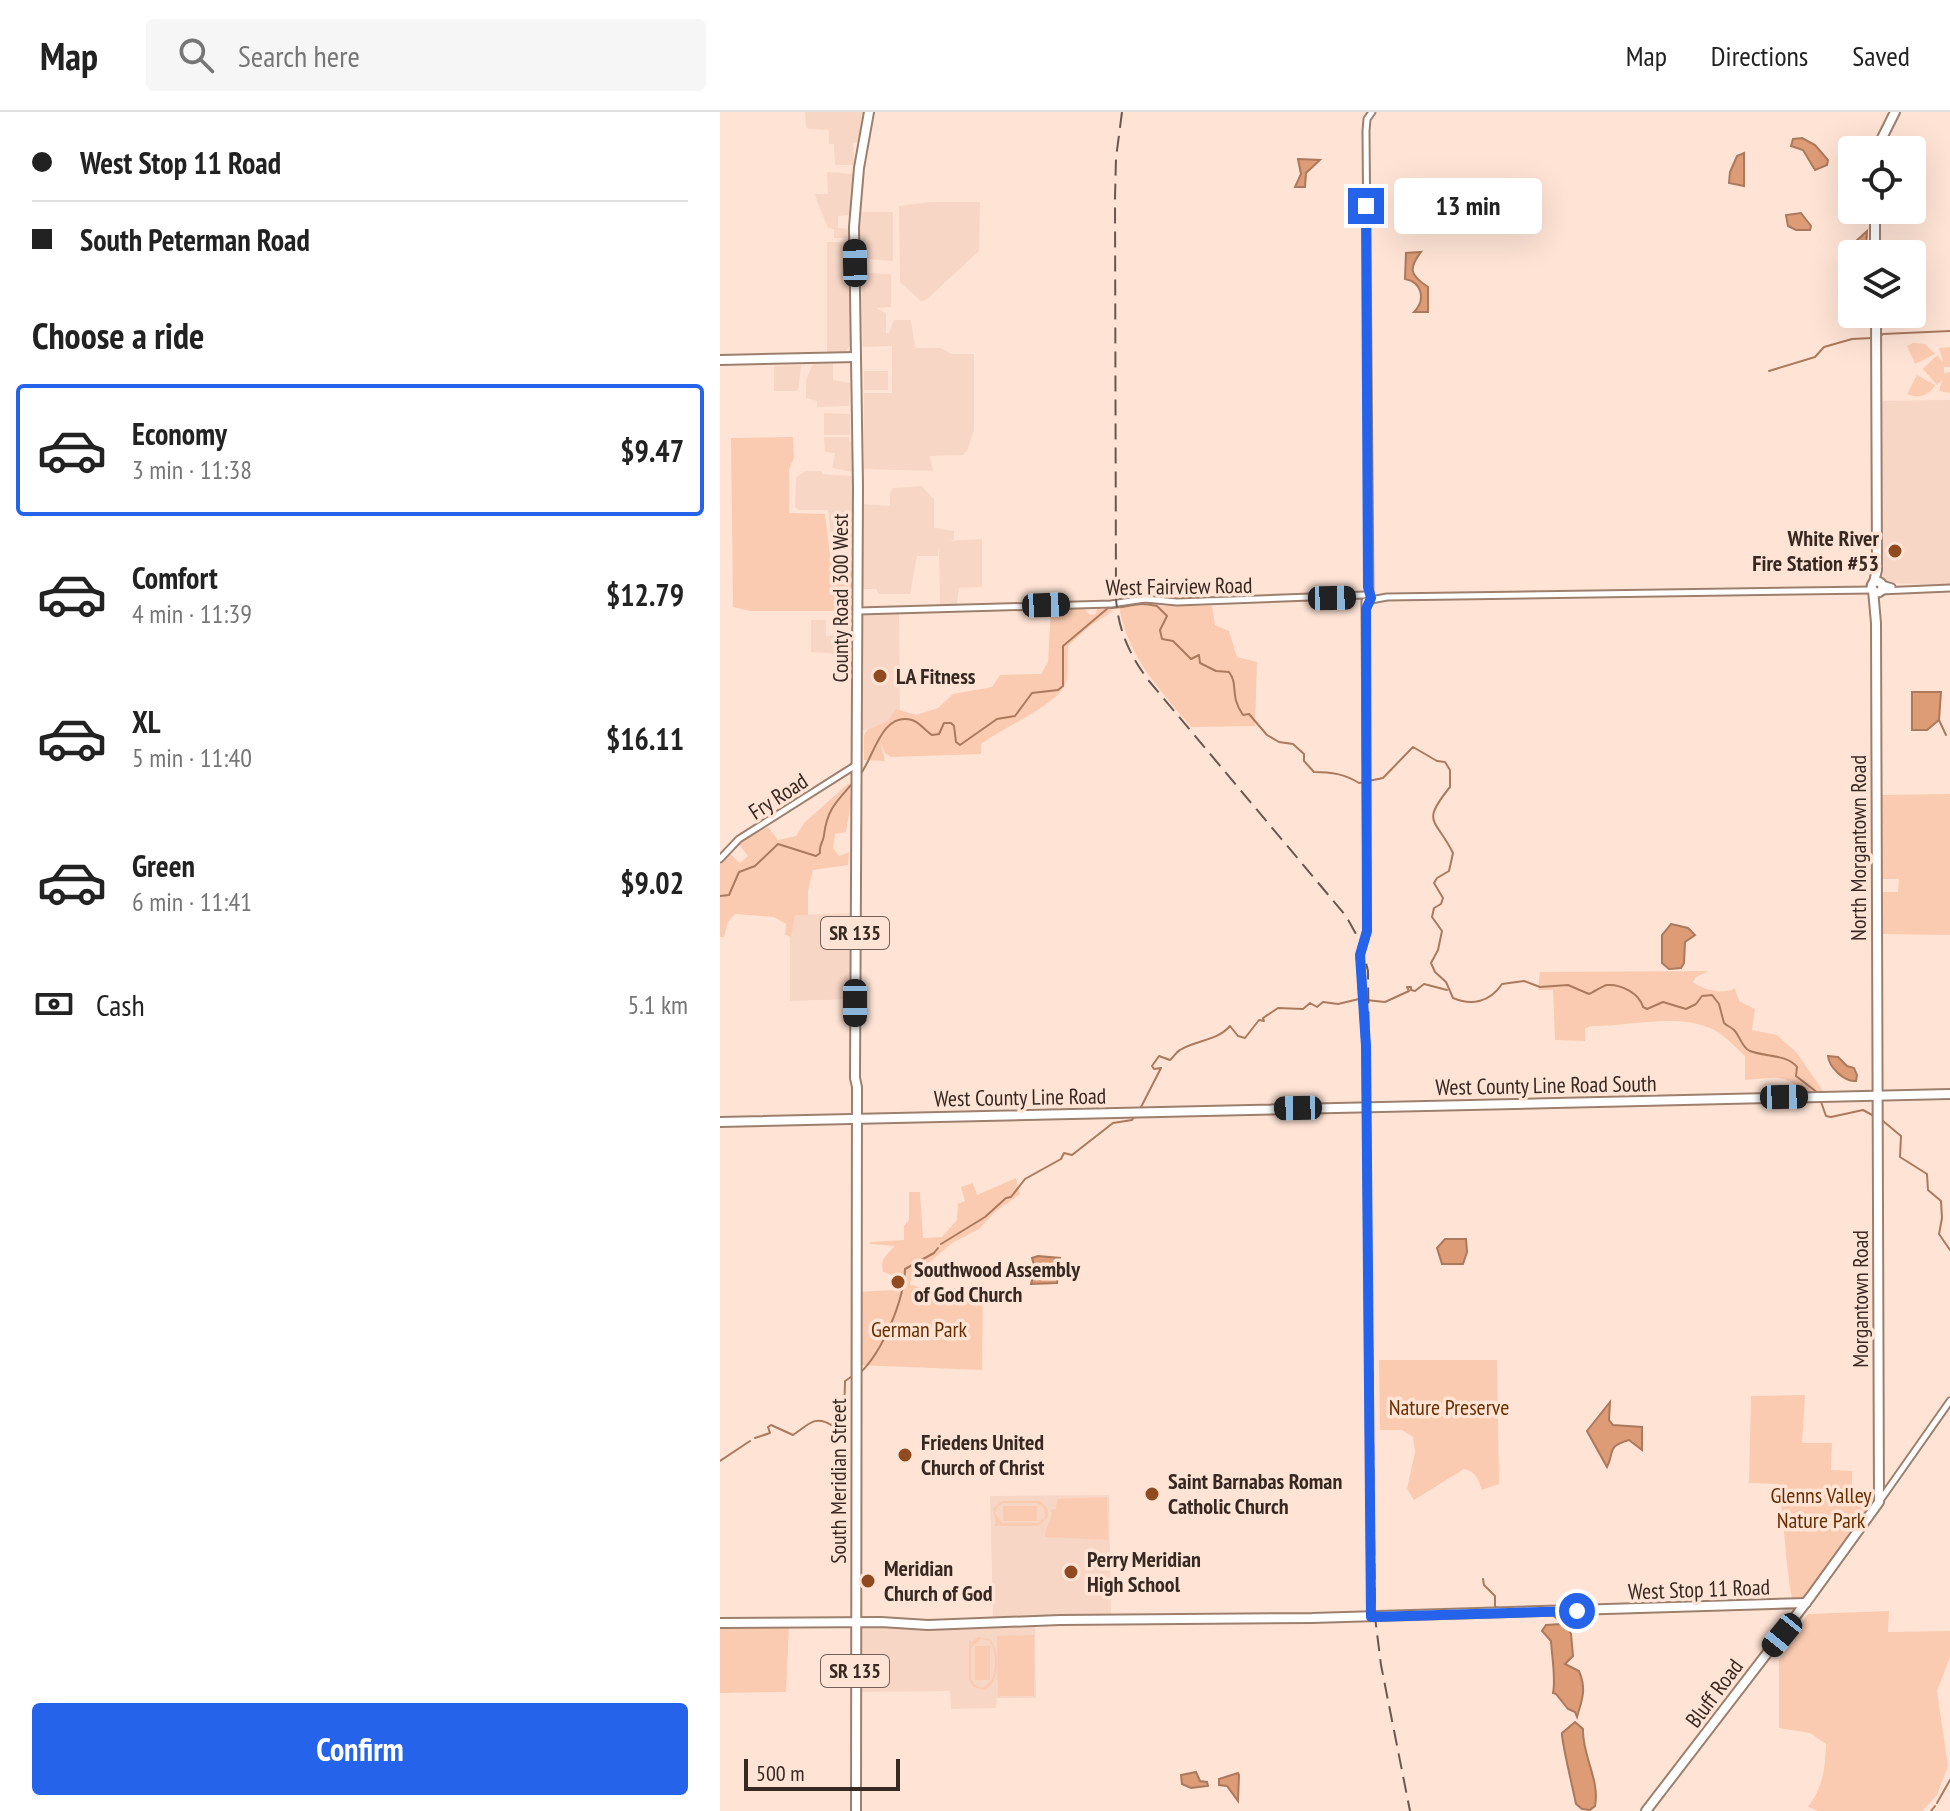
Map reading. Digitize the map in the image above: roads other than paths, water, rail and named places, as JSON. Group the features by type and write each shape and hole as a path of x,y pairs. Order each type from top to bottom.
{"main road":[{"name":"County Road 300 West","path":"855,1120 858,611 854,224 859,168 869,112"},
{"path":"1883,136 1895,112"},
{"name":"North Morgantown Road","path":"1876,328 1877,1095"},
{"path":"720,360 856,357"},
{"name":"West County Line Road South","path":"1139,1112 1950,1094"},
{"name":"Morgantown Road","path":"1877,1095 1879,1502"},
{"name":"West County Line Road","path":"720,1122 1139,1112"},
{"name":"South Meridian Street","path":"855,1120 856,1811"},
{"name":"West Stop 11 Road","path":"720,1623 936,1625 1054,1620 1797,1608 1806,1603 1879,1502"},
{"name":"Bluff Road","path":"1646,1811 1797,1608"}],"street":[{"path":"1371,1617 1367,1107 1365,1000 1360,955 1367,931 1366,131 1367,119 1372,112"},
{"path":"1792,582 1800,591"},
{"name":"West Fairview Road","path":"858,611 1111,604 1141,599 1177,602 1950,588"},
{"name":"Fry Road","path":"720,859 739,839 857,765"},
{"path":"1879,1502 1950,1401"}],"waterway":[{"path":"1878,338 1883,334 1950,331"},
{"path":"1769,371 1815,357 1824,347 1852,339 1872,338"},
{"path":"859,776 879,739 892,723 901,719 912,720 932,735 939,734 944,723 951,723 956,742 960,745 997,719 1015,716 1032,693 1058,690 1063,686 1063,646 1108,608 1138,604 1157,606 1167,616 1160,630 1162,639 1173,641 1191,659 1199,655 1200,663 1216,671 1229,672 1236,702 1243,715 1249,714 1267,735 1279,742 1293,744 1304,754 1304,761 1314,772 1338,774 1359,783 1383,778 1413,747 1437,761 1445,762 1450,770 1450,787 1433,815 1453,853 1449,871 1434,883 1443,898 1441,904 1434,908 1432,917 1442,931 1431,963 1435,972 1446,982 1453,998 1467,1002 1480,1001 1492,995 1502,984 1524,981 1540,987 1568,985 1589,994 1607,985 1618,986 1629,990 1647,1009 1663,1002 1686,1009 1696,1004 1702,996 1712,995 1719,1004 1724,1023 1734,1030 1747,1049 1793,1063 1797,1067 1796,1076 1818,1093"},
{"path":"1939,720 1946,735"},
{"path":"720,896 729,895 739,872 755,866 778,844 816,856 820,853 830,813 852,784"},
{"path":"1366,1000 1385,1002 1409,991 1407,987 1415,991 1424,984 1447,990"},
{"path":"1140,1109 1161,1068 1154,1069 1152,1066 1159,1056 1170,1060 1180,1050 1219,1035 1230,1026 1238,1036 1245,1038 1259,1020 1264,1021 1263,1018 1278,1008 1303,1009 1310,1003 1317,1007 1323,1002 1338,1004 1359,999"},
{"path":"1820,1099 1826,1116 1863,1110 1874,1116"},
{"path":"941,1244 985,1217 1011,1197 1025,1179 1061,1159 1064,1153 1072,1155 1113,1123 1132,1120 1136,1115"},
{"path":"1883,1121 1901,1136 1900,1157 1927,1174 1928,1190 1941,1201 1939,1234 1950,1250"},
{"path":"860,1373 877,1352 891,1324 901,1295 905,1269 938,1248"},
{"path":"755,1438 770,1433 768,1427 771,1425 793,1435 816,1421 831,1425 844,1418 845,1381 854,1375"},
{"path":"720,1461 750,1441"},
{"path":"1483,1579 1484,1585 1495,1596 1495,1607 1500,1608"},
{"path":"1550,1614 1561,1624"},
{"path":"1515,1615 1527,1615"},
{"path":"1937,1803 1950,1780"},
{"path":"1931,1811 1935,1806"}],"railway":[{"path":"1122,112 1115,198 1116,598 1122,632 1149,681 1346,916 1361,943 1368,971 1375,1617 1381,1665 1410,1811"}],"place":[{"name":"White River Fire Station #53","path":"1895,551"},
{"name":"LA Fitness","path":"880,676"},
{"name":"Southwood Assembly of God Church","path":"898,1282"},
{"name":"Friedens United Church of Christ","path":"905,1455"},
{"name":"Saint Barnabas Roman Catholic Church","path":"1152,1494"},
{"name":"Perry Meridian High School","path":"1071,1572"},
{"name":"Meridian Church of God","path":"868,1581"}],"park label":[{"name":"German Park","path":"919,1329"},
{"name":"Nature Preserve","path":"1449,1407"},
{"name":"Glenns Valley Nature Park","path":"1821,1508"}]}
